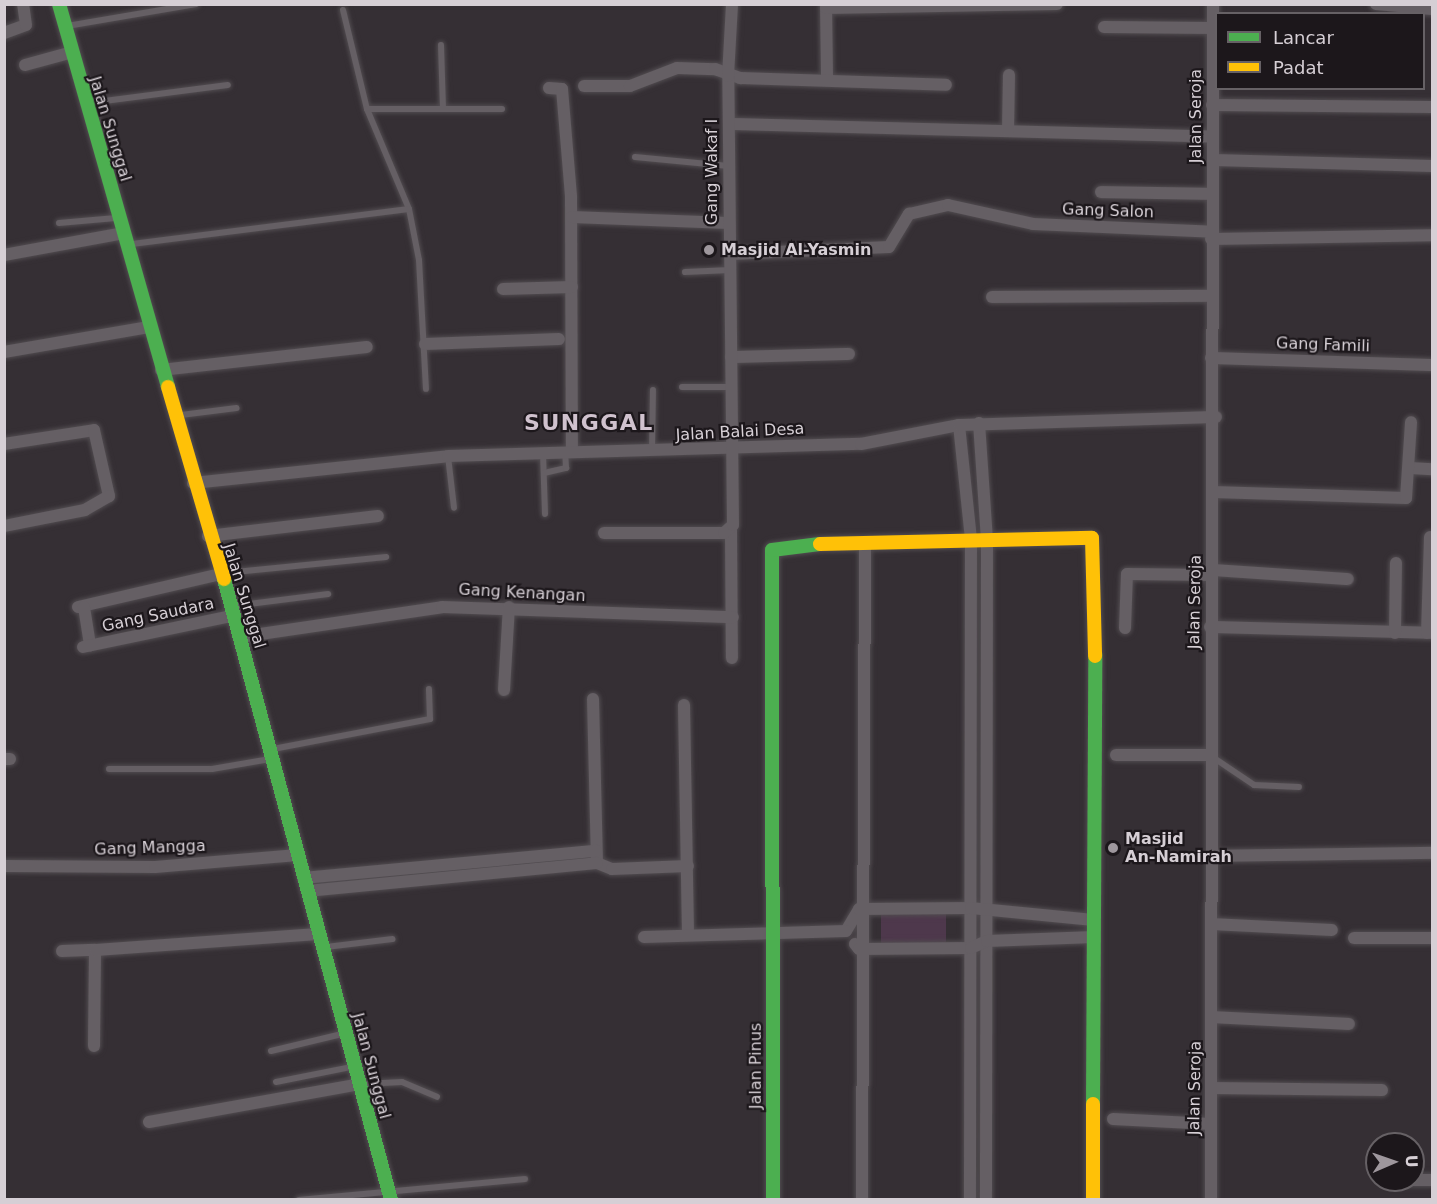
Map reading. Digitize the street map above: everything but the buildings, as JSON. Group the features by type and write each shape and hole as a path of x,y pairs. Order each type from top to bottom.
{"street":[{"path":"4,33 26,25 23,4"},
{"name":"Jalan Sunggal","path":"59,4 69,54 120,217 147,323 208,536 240,637 269,755 389,1194"},
{"name":"Gang Wakaf I","path":"732,4 728,76 730,124 728,223 734,448 731,530 732,658"},
{"path":"828,80 826,6 1057,4"},
{"name":"Jalan Seroja","path":"1211,1200 1210,627 1215,417 1211,296 1214,160 1213,4"},
{"path":"1376,4 1432,9"},
{"path":"1104,27 1213,28"},
{"path":"25,64 69,54"},
{"path":"584,86 630,86 678,68 715,69 728,76 946,85"},
{"path":"1008,131 1009,75"},
{"path":"549,88 562,89 572,217 573,287 568,450"},
{"path":"1212,105 1432,107"},
{"path":"730,124 1213,137"},
{"path":"1214,160 1432,166"},
{"path":"1101,192 1213,194"},
{"name":"Gang Salon","path":"729,254 889,247 906,216 938,206 968,206 1033,224 1212,236 1432,235"},
{"path":"572,217 728,223"},
{"path":"4,255 126,239"},
{"path":"503,289 573,287"},
{"path":"992,297 1211,296"},
{"path":"4,352 147,323"},
{"path":"425,344 559,339"},
{"path":"161,370 367,347"},
{"path":"731,357 849,354"},
{"name":"Gang Famili","path":"1212,358 1432,365"},
{"name":"Jalan Balai Desa","path":"193,483 448,456 568,450 652,452 861,444 979,423 1215,417"},
{"path":"1213,492 1405,498 1410,468 1411,422"},
{"path":"979,423 987,539 984,721 987,913 986,1200"},
{"path":"959,425 971,540 970,1200"},
{"path":"4,444 94,430 109,496 85,510 4,526"},
{"path":"1410,468 1432,470"},
{"path":"208,536 378,516"},
{"path":"604,533 644,537 731,530"},
{"name":"Jalan Pinus","path":"773,1200 771,553 778,545 1084,536 1096,543 1094,920"},
{"path":"1210,627 1430,633 1430,537"},
{"path":"862,1200 859,909 865,544"},
{"path":"1395,633 1396,563"},
{"path":"1125,628 1123,580 1127,574 1212,573 1348,579"},
{"name":"Gang Saudara","path":"221,574 81,607 86,647 232,611"},
{"name":"Gang Kenangan","path":"240,637 442,607 509,607 733,617"},
{"path":"504,690 509,607"},
{"path":"593,699 597,857"},
{"path":"684,705 688,934"},
{"path":"970,722 984,721"},
{"path":"1116,755 1210,755"},
{"path":"1211,856 1432,853"},
{"name":"Gang Mangga","path":"4,866 155,867 297,855"},
{"path":"305,885 467,867 597,857 612,869 688,866"},
{"path":"859,909 971,908 987,913 1094,920 1093,1200"},
{"path":"846,931 859,909"},
{"path":"1211,924 1332,930"},
{"path":"644,937 846,931"},
{"path":"846,931 859,949"},
{"path":"859,949 971,948 987,941 1094,937"},
{"path":"1354,938 1432,938"},
{"path":"62,951 320,941"},
{"path":"94,1046 95,950"},
{"path":"1212,1017 1348,1024"},
{"path":"149,1122 360,1084"},
{"path":"1211,1088 1382,1090"},
{"path":"1113,1119 1211,1124"},
{"path":"970,1164 985,1164"}],"lane":[{"path":"65,27 196,4"},
{"path":"343,10 368,109 409,209 419,260 426,389"},
{"path":"441,45 443,109"},
{"path":"86,104 228,85"},
{"path":"368,109 502,109"},
{"path":"635,157 729,166"},
{"path":"126,239 409,209"},
{"path":"59,223 120,217"},
{"path":"685,272 730,270"},
{"path":"682,387 732,387"},
{"path":"652,452 653,390"},
{"path":"174,416 237,408"},
{"path":"544,473 566,468 568,450"},
{"path":"543,452 545,514"},
{"path":"448,456 454,508"},
{"path":"221,574 386,557"},
{"path":"232,611 328,594"},
{"path":"109,769 212,769 430,720 429,689"},
{"path":"1210,755 1254,785 1299,787"},
{"path":"320,941 393,939"},
{"path":"271,1051 346,1034"},
{"path":"276,1082 355,1066"},
{"path":"360,1084 402,1082 437,1097"},
{"path":"299,1200 389,1194 525,1179"}],"shaded area":[{"path":"881,912 946,912 946,948 881,947"}],"traffic: fast":[{"path":"59,4 168,387"},
{"path":"773,1200 772,550 820,544"},
{"path":"224,579 391,1200"},
{"path":"1093,1104 1095,656"}],"traffic: slow":[{"path":"168,387 224,579"},
{"path":"820,544 1092,538 1095,656"},
{"path":"1093,1104 1093,1200"}],"place":[{"name":"Masjid Al-Yasmin","path":"709,250"},
{"name":"Masjid An-Namirah","path":"1113,848"}],"district":[{"name":"SUNGGAL","path":"589,423"}]}
